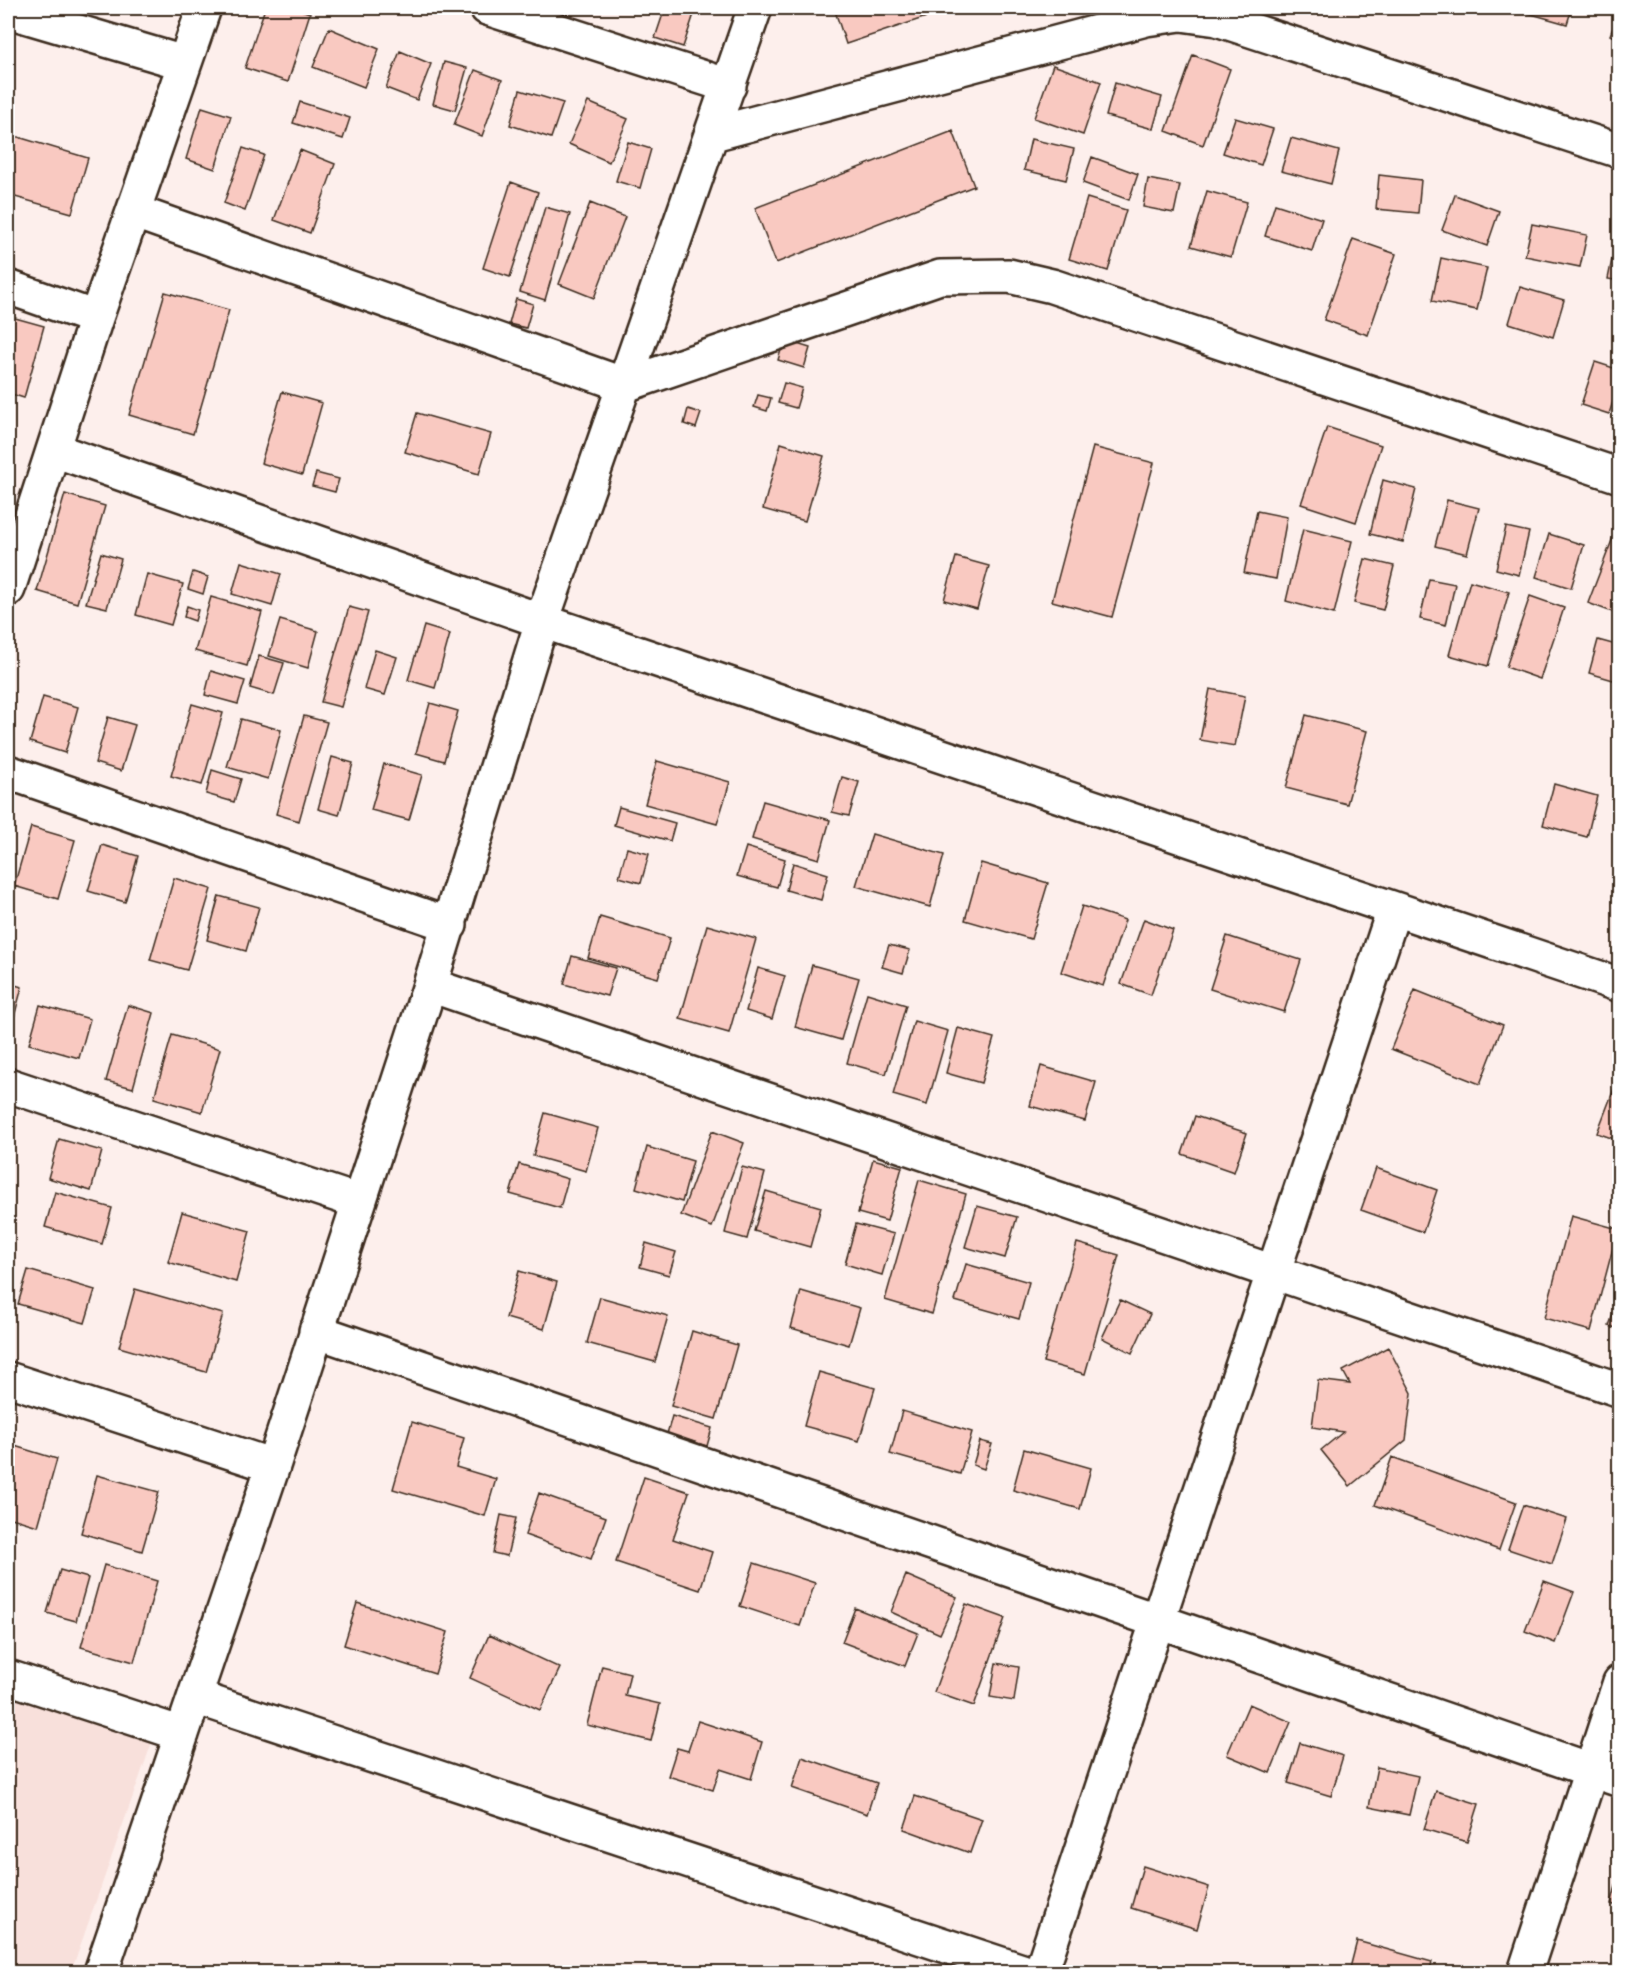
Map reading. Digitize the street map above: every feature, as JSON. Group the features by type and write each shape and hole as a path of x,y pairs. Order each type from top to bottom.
{"street":[{"path":"8,589 96,318 135,212 204,8"},
{"path":"487,8 729,86"},
{"path":"101,1972 273,1466 450,925 542,621 713,135 755,8"},
{"path":"8,11 184,63"},
{"path":"713,135 1146,19 1181,14 1217,20 1620,151"},
{"path":"135,212 625,385 940,277 1009,276 1052,286 1620,476"},
{"path":"8,287 96,318"},
{"path":"54,450 542,621 1620,985"},
{"path":"8,772 450,925"},
{"path":"1041,1972 1394,909"},
{"path":"430,986 1620,1389"},
{"path":"8,1085 359,1202"},
{"path":"316,1331 1605,1775"},
{"path":"8,1379 273,1466"},
{"path":"8,1677 182,1734"},
{"path":"1525,1972 1605,1775 1620,1682"},
{"path":"195,1697 1025,1972"}],"shaded area":[{"path":"8,1695 152,1742 71,1972 8,1972"}],"building":[{"path":"265,8 295,8 310,13 288,82 245,68"},
{"path":"665,8 696,8 683,47 655,38"},
{"path":"834,8 953,8 846,44"},
{"path":"1525,8 1572,8 1567,24 1524,12"},
{"path":"1620,11 1620,39 1610,35"},
{"path":"329,28 379,49 364,87 313,67"},
{"path":"400,51 431,64 417,100 386,88"},
{"path":"1193,55 1230,69 1203,145 1166,131"},
{"path":"444,62 467,68 455,110 433,104"},
{"path":"1053,65 1101,82 1083,135 1034,118"},
{"path":"475,70 502,80 482,136 454,125"},
{"path":"1115,83 1162,97 1153,129 1106,116"},
{"path":"520,90 563,103 551,138 510,125"},
{"path":"300,102 350,118 343,139 293,123"},
{"path":"588,102 628,119 609,162 569,144"},
{"path":"202,107 231,116 215,169 186,159"},
{"path":"1235,118 1273,129 1261,165 1223,153"},
{"path":"953,131 974,186 776,263 755,208"},
{"path":"8,134 88,158 72,213 8,195"},
{"path":"1291,138 1339,151 1331,184 1281,171"},
{"path":"1031,139 1074,149 1066,180 1024,170"},
{"path":"628,142 651,149 640,188 616,181"},
{"path":"243,148 264,155 245,211 224,203"},
{"path":"300,150 335,164 310,233 274,220"},
{"path":"1092,157 1138,174 1129,200 1083,183"},
{"path":"1379,175 1421,180 1418,213 1376,209"},
{"path":"1148,179 1180,185 1174,213 1143,207"},
{"path":"511,182 538,192 510,277 483,268"},
{"path":"1207,191 1247,202 1231,257 1191,246"},
{"path":"1455,195 1499,211 1487,246 1442,230"},
{"path":"1087,198 1126,210 1108,271 1069,259"},
{"path":"590,203 625,217 594,298 559,284"},
{"path":"1275,204 1322,219 1312,251 1265,236"},
{"path":"545,207 570,214 545,300 520,292"},
{"path":"1532,224 1587,235 1580,267 1525,256"},
{"path":"1353,239 1396,254 1368,335 1324,320"},
{"path":"1615,245 1620,246 1620,281 1608,279"},
{"path":"1441,258 1487,268 1477,310 1432,301"},
{"path":"1520,287 1564,300 1553,337 1509,323"},
{"path":"165,292 229,310 193,434 129,415"},
{"path":"516,299 533,304 526,328 509,324"},
{"path":"8,316 44,326 24,398 8,393"},
{"path":"784,340 810,348 804,368 778,360"},
{"path":"1595,362 1620,370 1620,380 1609,414 1581,405"},
{"path":"784,383 802,388 796,408 778,403"},
{"path":"282,392 322,403 302,475 261,463"},
{"path":"758,395 771,398 767,411 754,407"},
{"path":"688,409 701,413 696,428 684,424"},
{"path":"417,413 491,434 479,474 405,452"},
{"path":"1327,427 1381,445 1356,522 1301,504"},
{"path":"781,443 824,456 805,521 763,509"},
{"path":"1093,447 1154,463 1112,617 1052,601"},
{"path":"316,473 339,479 335,492 312,486"},
{"path":"1383,480 1416,489 1403,542 1370,534"},
{"path":"65,494 105,506 77,603 37,591"},
{"path":"1447,500 1479,508 1467,554 1435,546"},
{"path":"1257,511 1287,517 1276,579 1244,573"},
{"path":"1506,527 1529,532 1519,575 1496,569"},
{"path":"1303,529 1352,541 1334,614 1286,601"},
{"path":"1549,534 1584,545 1571,588 1536,577"},
{"path":"1614,535 1620,537 1620,615 1588,603"},
{"path":"101,553 121,559 107,608 86,603"},
{"path":"956,557 989,566 977,609 944,600"},
{"path":"1365,559 1394,566 1383,610 1354,603"},
{"path":"241,562 281,574 272,606 232,594"},
{"path":"193,572 208,577 203,594 188,589"},
{"path":"147,574 183,584 171,625 136,615"},
{"path":"1429,579 1455,584 1446,625 1420,619"},
{"path":"1470,581 1509,592 1488,666 1449,655"},
{"path":"1530,596 1564,608 1540,679 1506,667"},
{"path":"211,597 262,612 247,666 195,651"},
{"path":"187,606 198,610 195,621 184,617"},
{"path":"349,607 368,612 341,707 321,702"},
{"path":"280,620 318,631 308,668 269,656"},
{"path":"424,626 450,634 435,688 408,680"},
{"path":"1598,640 1620,646 1620,682 1589,673"},
{"path":"375,650 397,657 385,695 364,689"},
{"path":"259,656 284,663 274,695 250,688"},
{"path":"211,671 245,681 238,704 205,695"},
{"path":"1210,689 1245,696 1235,746 1200,740"},
{"path":"43,697 78,707 65,753 30,742"},
{"path":"430,703 458,711 444,761 416,753"},
{"path":"192,704 223,713 202,785 171,776"},
{"path":"1306,715 1367,731 1347,804 1286,788"},
{"path":"304,716 327,722 299,821 276,814"},
{"path":"108,717 135,725 121,771 95,763"},
{"path":"241,719 281,730 268,779 227,767"},
{"path":"332,757 353,763 339,815 318,809"},
{"path":"657,761 730,782 717,824 645,804"},
{"path":"384,764 422,775 409,820 371,810"},
{"path":"212,770 241,779 234,802 206,794"},
{"path":"842,777 859,782 849,816 832,812"},
{"path":"1554,784 1597,796 1587,837 1543,825"},
{"path":"763,801 830,820 819,859 752,839"},
{"path":"619,807 675,823 670,841 614,825"},
{"path":"31,827 75,840 58,899 14,886"},
{"path":"872,834 944,855 930,907 856,886"},
{"path":"102,845 138,856 125,902 88,891"},
{"path":"746,847 785,859 777,887 737,876"},
{"path":"627,848 649,854 641,883 619,877"},
{"path":"793,863 828,874 821,900 786,890"},
{"path":"981,863 1048,883 1031,939 965,920"},
{"path":"174,878 211,889 187,970 150,960"},
{"path":"219,896 259,907 246,951 207,940"},
{"path":"1082,906 1125,920 1103,986 1061,972"},
{"path":"600,917 670,938 658,978 588,958"},
{"path":"1144,919 1173,930 1151,995 1121,984"},
{"path":"707,925 756,939 729,1033 680,1019"},
{"path":"1227,936 1301,960 1284,1012 1210,989"},
{"path":"889,945 910,950 903,973 882,967"},
{"path":"572,956 616,968 607,996 564,984"},
{"path":"812,965 859,978 841,1040 795,1027"},
{"path":"758,968 785,976 772,1019 746,1011"},
{"path":"8,983 22,987 8,1040"},
{"path":"1415,990 1503,1025 1480,1084 1391,1049"},
{"path":"867,993 906,1005 886,1074 847,1063"},
{"path":"40,1005 90,1019 79,1058 29,1044"},
{"path":"128,1005 154,1013 133,1088 106,1081"},
{"path":"914,1021 948,1031 927,1105 893,1095"},
{"path":"958,1028 994,1038 981,1083 946,1073"},
{"path":"172,1035 220,1049 202,1112 154,1098"},
{"path":"1041,1066 1096,1082 1085,1121 1030,1106"},
{"path":"1620,1076 1620,1141 1597,1133"},
{"path":"545,1113 598,1128 586,1171 533,1156"},
{"path":"1195,1116 1247,1133 1234,1172 1182,1154"},
{"path":"712,1131 744,1143 712,1227 681,1215"},
{"path":"59,1139 102,1151 91,1191 48,1178"},
{"path":"647,1147 693,1161 682,1202 636,1188"},
{"path":"873,1159 902,1167 887,1221 858,1213"},
{"path":"519,1164 568,1179 560,1208 510,1194"},
{"path":"742,1167 765,1173 747,1239 725,1233"},
{"path":"1376,1168 1437,1190 1423,1232 1361,1210"},
{"path":"919,1180 966,1194 932,1314 885,1300"},
{"path":"766,1191 821,1207 810,1247 754,1231"},
{"path":"55,1192 112,1208 102,1244 45,1227"},
{"path":"977,1206 1017,1217 1005,1258 965,1247"},
{"path":"182,1212 250,1231 236,1282 168,1262"},
{"path":"1571,1216 1618,1229 1591,1331 1544,1318"},
{"path":"856,1224 894,1234 882,1275 845,1264"},
{"path":"646,1243 676,1252 669,1275 640,1267"},
{"path":"1077,1243 1119,1255 1085,1374 1043,1362"},
{"path":"966,1264 1029,1282 1019,1319 955,1301"},
{"path":"28,1270 95,1290 85,1323 18,1304"},
{"path":"519,1271 557,1282 544,1329 506,1318"},
{"path":"135,1289 223,1314 206,1372 119,1347"},
{"path":"801,1291 860,1308 849,1345 791,1328"},
{"path":"1620,1294 1620,1329 1609,1326"},
{"path":"600,1297 668,1316 655,1362 587,1343"},
{"path":"1120,1300 1150,1314 1132,1353 1102,1338"},
{"path":"692,1331 737,1345 716,1419 671,1406"},
{"path":"1388,1347 1412,1393 1406,1440 1350,1486 1321,1450 1343,1432 1312,1427 1318,1380 1350,1384 1343,1371"},
{"path":"819,1372 875,1388 859,1441 804,1426"},
{"path":"902,1411 972,1432 960,1474 890,1454"},
{"path":"672,1416 712,1428 707,1446 667,1434"},
{"path":"412,1422 464,1438 456,1467 496,1479 485,1516 393,1489"},
{"path":"980,1441 992,1444 984,1469 973,1465"},
{"path":"8,1444 57,1459 38,1526 8,1517"},
{"path":"1024,1449 1091,1468 1080,1509 1013,1490"},
{"path":"1392,1457 1516,1502 1499,1550 1375,1505"},
{"path":"97,1475 159,1492 142,1551 81,1533"},
{"path":"644,1477 689,1492 673,1539 712,1552 700,1590 616,1562"},
{"path":"539,1493 606,1517 591,1559 525,1535"},
{"path":"1523,1505 1567,1519 1552,1564 1508,1549"},
{"path":"501,1515 516,1518 507,1556 493,1553"},
{"path":"754,1563 815,1583 800,1626 740,1606"},
{"path":"104,1565 157,1581 134,1662 81,1647"},
{"path":"60,1570 88,1578 76,1621 47,1613"},
{"path":"906,1575 957,1597 940,1634 891,1612"},
{"path":"1544,1581 1574,1592 1555,1643 1525,1631"},
{"path":"357,1603 448,1632 435,1674 344,1645"},
{"path":"966,1604 1005,1618 974,1706 934,1692"},
{"path":"855,1608 918,1633 905,1666 842,1642"},
{"path":"489,1635 560,1668 540,1710 470,1678"},
{"path":"996,1663 1019,1667 1014,1701 990,1697"},
{"path":"602,1666 630,1673 625,1696 660,1704 651,1741 587,1725"},
{"path":"1249,1704 1291,1722 1270,1773 1227,1755"},
{"path":"698,1721 762,1742 751,1779 720,1769 713,1790 668,1776 677,1748 688,1751"},
{"path":"1300,1743 1343,1756 1331,1796 1288,1783"},
{"path":"802,1757 877,1783 867,1814 792,1788"},
{"path":"1377,1767 1418,1776 1409,1815 1369,1807"},
{"path":"1436,1791 1479,1804 1467,1842 1424,1829"},
{"path":"915,1796 982,1819 970,1853 904,1829"},
{"path":"1143,1866 1209,1887 1197,1929 1131,1908"},
{"path":"1620,1872 1620,1907 1611,1904"},
{"path":"1357,1941 1432,1962 1429,1972 1349,1972"}]}
